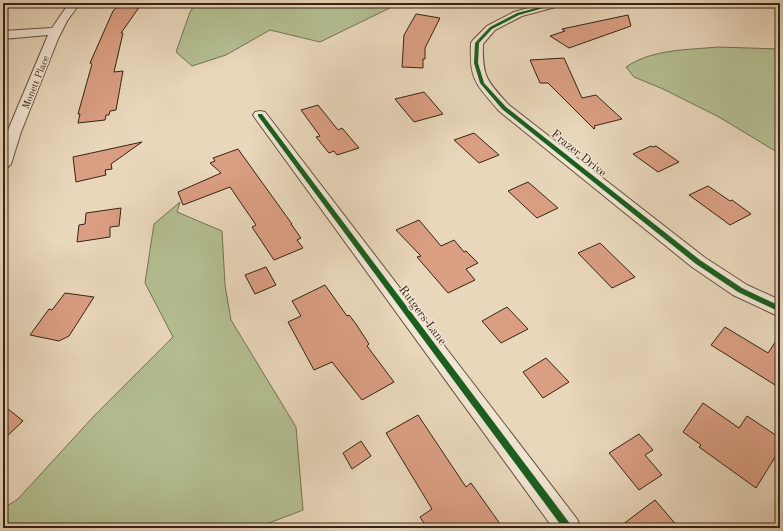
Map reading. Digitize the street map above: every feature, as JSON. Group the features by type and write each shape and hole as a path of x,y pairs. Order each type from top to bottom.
{"street":[{"name":"Monett Place","path":"3,164 8,148 41,69 54,31 74,3"},
{"name":"Frazer Drive","path":"560,3 518,14 491,28 477,43 476,63 482,84 504,108 698,262 740,290 780,309"},
{"path":"3,35 54,31"},
{"name":"Rutgers Lane","path":"260,115 568,528"}],"green space":[{"path":"196,3 400,3 320,42 270,30 226,55 192,66 176,52 190,12"},
{"path":"718,47 780,49 780,154 719,117 663,89 634,77 626,67 647,57 670,51"},
{"path":"180,202 177,212 222,231 225,285 231,320 296,427 303,510 256,528 3,528 3,508 17,500 94,416 173,337 145,283 154,224"}],"building":[{"path":"118,6 140,6 121,33 123,33 114,72 123,71 116,110 110,111 109,115 106,115 105,120 78,123 80,114 78,114 92,64 90,63 113,11"},
{"path":"416,14 440,18 425,48 423,68 402,67 404,35"},
{"path":"628,15 631,26 569,48 550,36 565,31 562,29"},
{"path":"564,58 582,98 596,95 622,119 594,126 594,129 548,83 540,83 530,60"},
{"path":"424,92 443,114 414,122 395,99"},
{"path":"318,105 338,130 342,128 359,148 337,155 334,151 329,153 316,137 320,136 301,110"},
{"path":"474,133 499,155 479,163 454,140"},
{"path":"142,142 111,164 112,169 105,170 106,175 76,182 73,157"},
{"path":"651,146 656,146 679,162 658,172 633,154"},
{"path":"238,149 292,224 301,238 297,240 303,248 274,260 252,227 256,225 230,187 183,205 178,192 221,173 210,163 215,161 213,158"},
{"path":"528,182 558,208 537,218 508,191"},
{"path":"708,186 730,201 732,200 751,214 730,225 689,195"},
{"path":"121,208 119,226 110,227 110,237 77,242 79,225 85,224 86,213"},
{"path":"419,220 441,246 454,240 464,252 466,251 478,263 466,269 475,280 448,293 417,257 421,256 396,230"},
{"path":"600,243 635,277 612,288 578,253"},
{"path":"266,267 276,285 255,294 245,275"},
{"path":"325,285 347,316 349,315 356,324 369,344 367,346 394,382 362,400 332,362 314,370 288,322 301,316 292,301"},
{"path":"65,293 94,297 69,336 59,341 30,335 49,309 52,310"},
{"path":"507,307 528,329 501,343 482,321"},
{"path":"725,327 768,353 780,335 780,388 711,345"},
{"path":"546,358 569,382 543,398 523,372"},
{"path":"703,403 739,428 747,416 780,438 780,449 756,488 699,447 701,445 683,432"},
{"path":"3,405 23,421 3,440"},
{"path":"418,415 466,487 471,483 503,528 427,528 420,517 432,509 386,433"},
{"path":"639,434 653,450 645,455 662,475 639,490 609,453"},
{"path":"361,441 371,456 352,469 343,453"},
{"path":"655,500 679,528 618,528"}],"cycle path":[{"path":"559,3 518,14 491,28 477,43 476,63 482,83 504,108 698,262 740,290 780,309"},
{"path":"260,115 568,528"}]}
